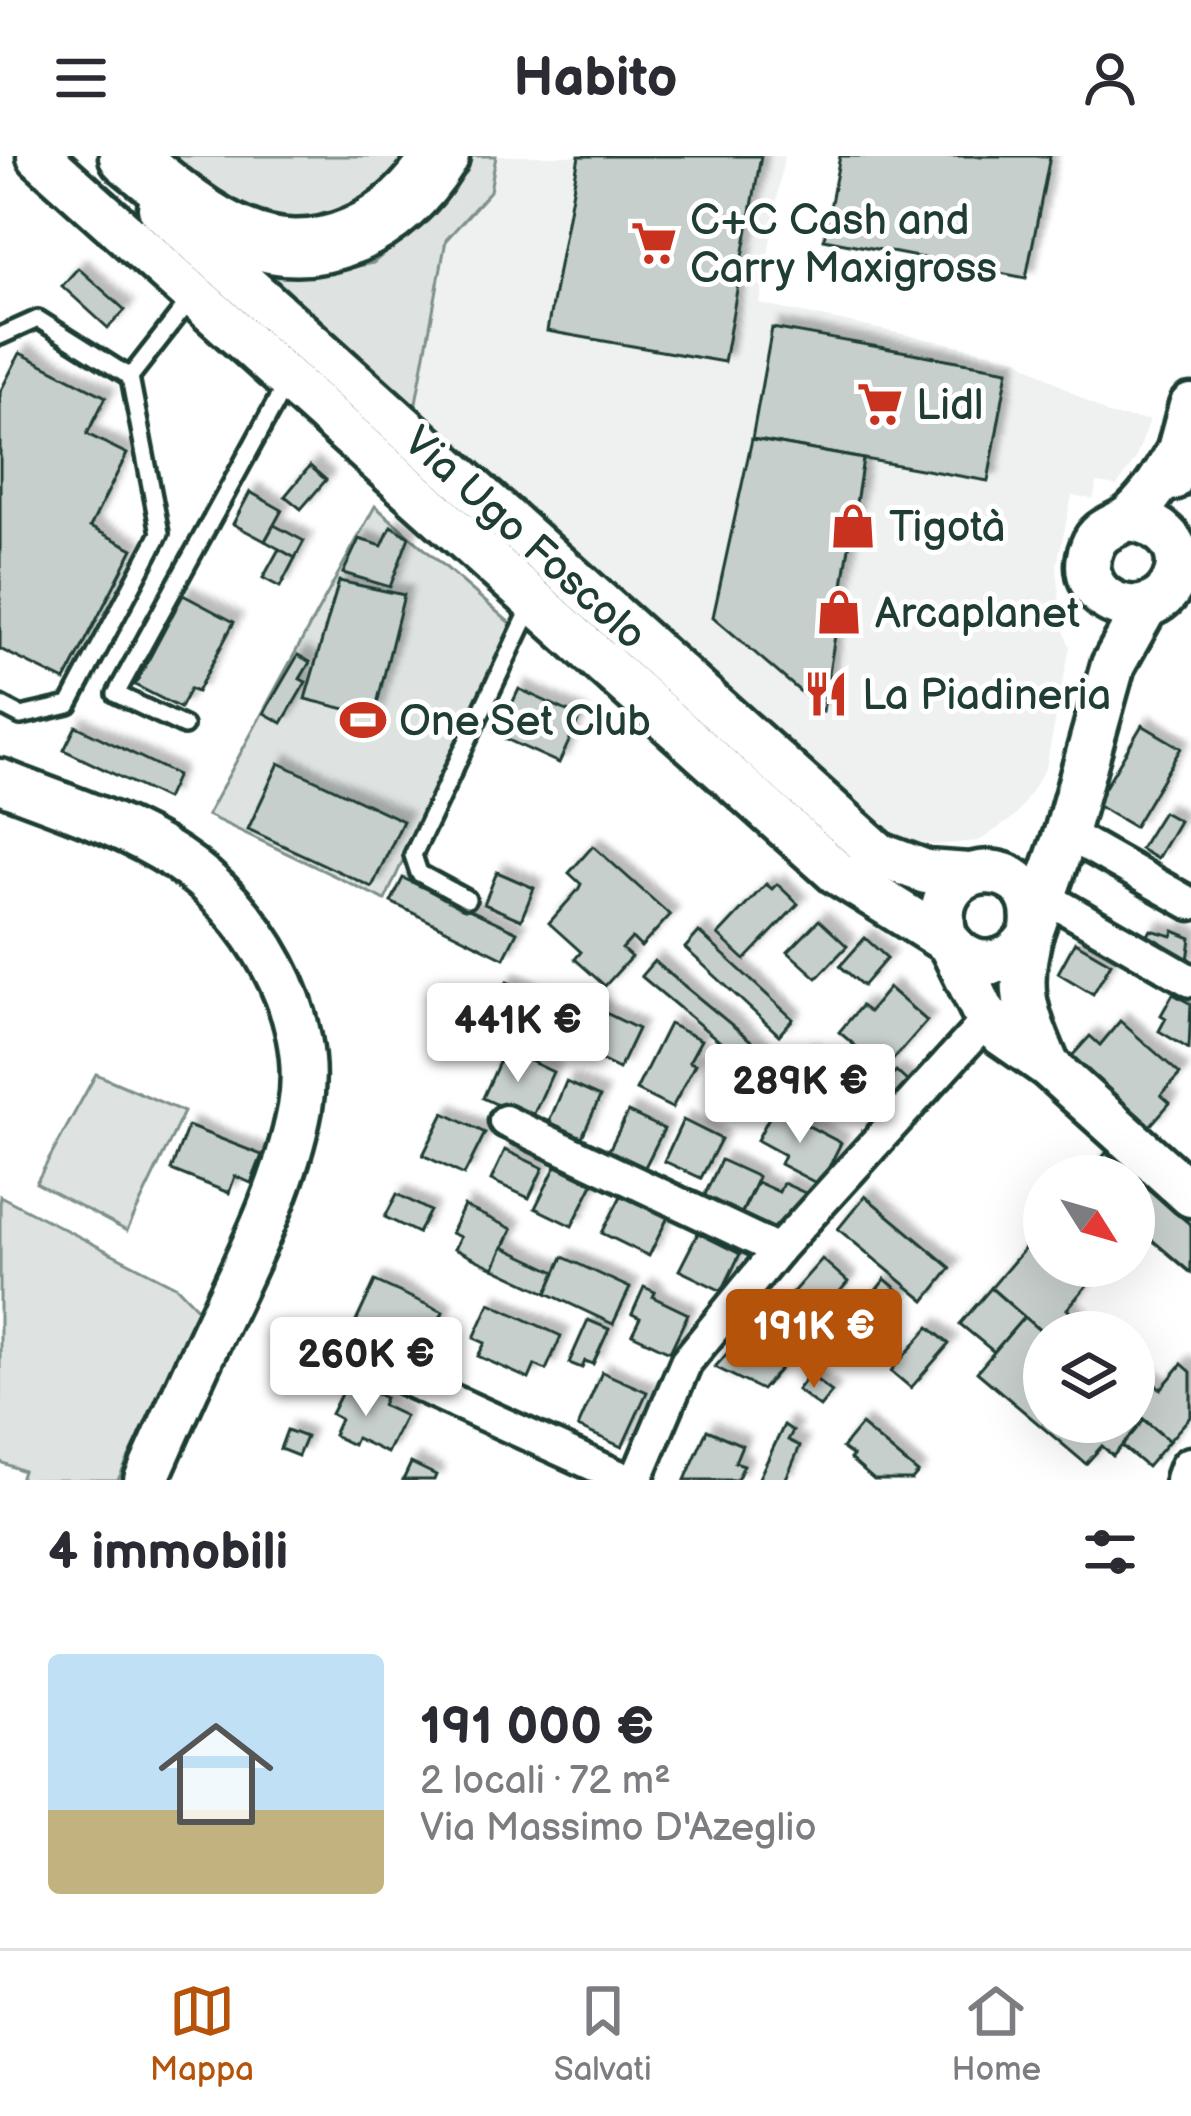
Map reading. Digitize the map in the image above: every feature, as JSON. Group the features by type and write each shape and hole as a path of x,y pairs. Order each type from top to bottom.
{"highway":[{"path":"127,156 218,226 260,244 295,250 332,245 394,212 426,181 441,156"}],"street":[{"path":"40,156 775,818 862,892 949,943 967,959 992,963 1016,954 1012,897 1026,847 1075,790"},
{"name":"Via Ugo Foscolo","path":"102,156 880,855 1012,897"},
{"path":"1048,1066 1021,996 1012,897 1066,833 1113,665 1167,596 1176,577 1156,488 1177,454 1191,406"},
{"path":"1113,665 1093,586 1089,560 1093,545 1101,532 1164,540"},
{"path":"1093,586 1116,606 1132,609 1167,596"},
{"path":"0,781 176,858 227,901 261,942 293,1018 301,1104 278,1188 146,1480"},
{"path":"1066,833 1191,904"},
{"path":"1191,981 1012,897 950,890 943,905 942,924 949,943 988,1019 1009,1041 1048,1066 1191,1195"},
{"path":"326,1343 631,1480 686,1362 778,1250 988,1019"},
{"path":"506,1121 778,1250"},
{"path":"1187,1480 1191,1469"}],"lane":[{"path":"130,377 194,295"},
{"path":"0,336 38,319 130,377 160,532 68,705 21,716 0,705"},
{"path":"184,726 116,694 289,380"},
{"path":"467,899 418,873 413,855 534,600"}],"shaded area":[{"path":"144,156 418,156 367,210 283,234"},
{"path":"463,156 496,156 490,191 446,240 415,408 265,275 319,273 373,263 430,215"},
{"path":"496,156 784,156 760,304 1016,358 1111,416 1150,420 1135,460 1117,486 1097,483 1093,499 1072,496 1057,564 1061,621 1070,647 1046,767 1016,816 979,841 935,845 896,837 415,408 446,240 490,191"},
{"name":"One Set Club","path":"375,506 511,624 385,900 207,815"},
{"path":"96,1074 184,1112 127,1231 36,1183"},
{"path":"0,1196 177,1287 200,1311 118,1480 20,1480 23,1471 0,1462"}],"building":[{"name":"C+C Cash and Carry Maxigross","path":"579,156 761,156 724,362 547,331"},
{"path":"840,156 1050,156 1026,278 824,239"},
{"path":"78,268 125,310 108,328 62,286"},
{"name":"Lidl","path":"772,328 1008,370 988,481 752,439"},
{"path":"20,353 106,397 87,434 127,454 90,527 133,549 65,681 0,649 0,392"},
{"path":"752,439 863,459 823,711 713,617"},
{"path":"310,466 326,480 301,509 285,496"},
{"path":"250,492 282,510 265,541 233,524"},
{"path":"274,525 304,541 295,558 265,541"},
{"path":"391,526 409,537 390,587 343,573 359,539 382,546"},
{"path":"279,549 295,558 280,587 263,578"},
{"path":"339,581 404,595 374,716 305,699"},
{"path":"183,595 234,622 197,692 190,689 180,708 135,685"},
{"path":"298,655 310,662 300,679 306,682 282,723 264,713"},
{"path":"519,689 580,717 559,763 497,735"},
{"path":"1142,725 1181,748 1134,827 1095,804"},
{"path":"76,726 177,775 166,799 64,750"},
{"path":"279,763 403,821 372,887 248,829"},
{"path":"1163,812 1179,821 1157,859 1140,849"},
{"path":"593,846 670,915 641,947 632,938 622,949 631,957 605,986 575,959 581,952 549,923 578,890 581,884 569,873"},
{"path":"497,872 534,888 521,920 484,904"},
{"path":"403,878 517,932 504,958 391,902"},
{"path":"766,884 772,889 777,884 798,904 745,960 718,935"},
{"path":"819,920 847,946 817,978 788,952"},
{"path":"1151,930 1191,938 1187,968 1144,942"},
{"path":"699,932 793,1019 779,1035 685,948"},
{"path":"865,938 887,958 863,986 840,966"},
{"path":"1075,942 1111,963 1093,994 1058,973"},
{"path":"654,961 761,1049 748,1065 641,976"},
{"path":"507,982 559,1004 543,1040 530,1035 524,1049 498,1038 503,1026 490,1020"},
{"path":"889,988 927,1021 884,1070 839,1032 861,1006 869,1012"},
{"path":"1173,994 1191,1004 1189,1049 1159,1031 1166,1018 1161,1015"},
{"path":"592,1006 638,1029 619,1069 573,1046"},
{"path":"1120,1021 1180,1074 1161,1095 1170,1103 1150,1126 1071,1057 1090,1036 1100,1045"},
{"path":"669,1024 701,1040 689,1062 695,1064 672,1108 636,1090"},
{"path":"505,1049 553,1072 531,1120 483,1098"},
{"path":"806,1051 841,1074 821,1103 787,1079"},
{"path":"732,1066 758,1079 749,1098 722,1086"},
{"path":"896,1071 910,1084 889,1107 875,1093"},
{"path":"566,1082 600,1097 582,1137 549,1122"},
{"path":"774,1108 841,1143 820,1185 780,1164 784,1155 757,1140"},
{"path":"628,1112 664,1129 644,1169 608,1152"},
{"path":"444,1113 485,1133 464,1175 423,1155"},
{"path":"683,1120 721,1139 701,1178 664,1161"},
{"path":"188,1126 262,1155 251,1183 235,1176 229,1193 171,1170"},
{"path":"505,1150 543,1168 529,1198 491,1180"},
{"path":"721,1160 758,1177 738,1221 701,1203"},
{"path":"556,1166 593,1184 572,1226 535,1208"},
{"path":"757,1182 779,1192 783,1183 814,1197 778,1238 738,1221"},
{"path":"623,1192 669,1215 649,1256 602,1233"},
{"path":"397,1194 430,1211 418,1233 385,1217"},
{"path":"1155,1195 1191,1225 1191,1273 1155,1242"},
{"path":"865,1196 951,1268 925,1301 838,1229"},
{"path":"464,1206 512,1229 494,1268 454,1249 460,1237 451,1233"},
{"path":"698,1233 740,1254 722,1291 679,1270"},
{"path":"503,1247 556,1272 547,1293 494,1268"},
{"path":"1023,1251 1023,1287 1085,1287 1069,1311 1023,1311 1023,1316 991,1288"},
{"path":"563,1257 630,1288 613,1324 547,1293"},
{"path":"822,1259 848,1282 811,1325 784,1302"},
{"path":"885,1279 904,1295 848,1365 829,1350"},
{"path":"375,1281 443,1312 421,1359 353,1328"},
{"path":"644,1287 655,1292 653,1297 688,1314 670,1352 632,1334 640,1318 632,1314"},
{"path":"991,1288 1023,1316 994,1352 960,1324"},
{"path":"490,1303 561,1336 546,1370 535,1365 529,1379 478,1356 485,1343 474,1338"},
{"path":"771,1304 808,1337 762,1390 715,1367"},
{"path":"1023,1318 1023,1411 977,1372"},
{"path":"588,1320 609,1329 593,1364 585,1361 582,1368 569,1363"},
{"path":"929,1327 949,1344 911,1388 891,1371"},
{"path":"1182,1364 1191,1372 1191,1416 1169,1441 1155,1429 1155,1384 1161,1389"},
{"path":"602,1372 647,1392 622,1447 578,1427"},
{"path":"809,1374 832,1392 820,1407 797,1390"},
{"path":"358,1385 385,1398 382,1405 405,1416 387,1453 356,1438 353,1445 333,1435 340,1419 331,1414 344,1388 354,1392"},
{"path":"784,1425 793,1431 788,1440 800,1446 790,1470 785,1480 758,1480"},
{"path":"861,1425 918,1473 912,1480 874,1480 850,1459 853,1456 842,1448"},
{"path":"1155,1429 1169,1441 1147,1467 1122,1446 1155,1443"},
{"path":"287,1430 306,1437 298,1456 280,1449"},
{"path":"707,1430 742,1445 735,1462 744,1465 737,1480 685,1480"},
{"path":"1061,1443 1124,1443 1113,1456 1102,1446 1086,1464"},
{"path":"411,1463 436,1475 434,1480 403,1480"}],"place":[{"name":"C+C Cash and Carry Maxigross","path":"654,243"},
{"name":"Lidl","path":"880,404"},
{"name":"Tigotà","path":"853,526"},
{"name":"Arcaplanet","path":"839,612"},
{"name":"La Piadineria","path":"826,694"},
{"name":"One Set Club","path":"363,720"}]}
